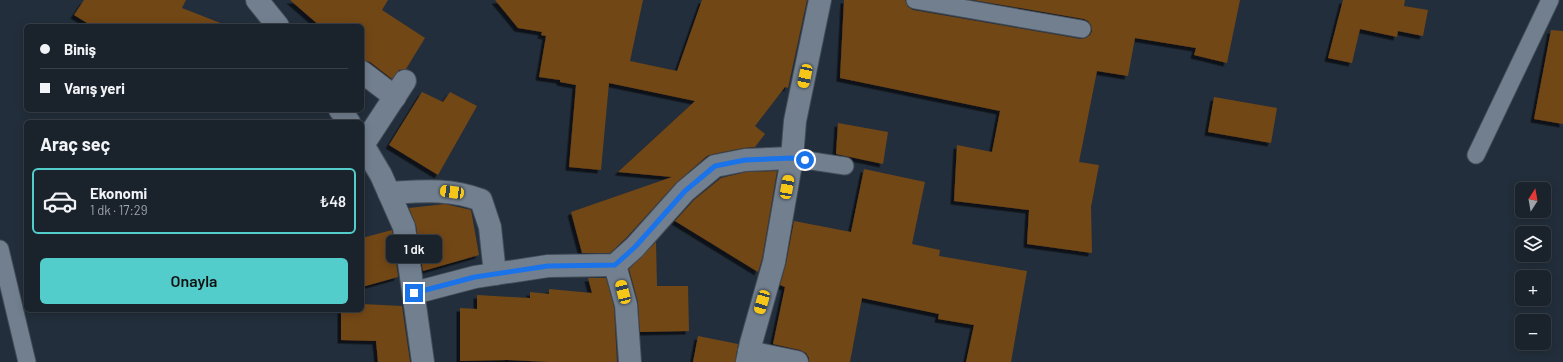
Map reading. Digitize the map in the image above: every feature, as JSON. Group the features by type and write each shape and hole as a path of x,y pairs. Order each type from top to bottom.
{"street":[{"path":"257,0 276,24"},
{"path":"797,362 748,357 774,262 792,158 795,121 820,0"},
{"path":"364,73 400,89 364,143"},
{"path":"364,146 382,174 404,227 423,362"},
{"path":"414,293 475,277 548,266 615,265 635,247 685,191 715,166 745,160 792,158"},
{"path":"390,193 437,190 466,194 481,200 490,227 495,274"},
{"path":"615,265 626,305 630,362"}],"lane":[{"path":"915,0 1082,29"},
{"path":"1476,155 1550,0"},
{"path":"792,158 845,166"},
{"path":"0,249 27,362"}],"building":[{"path":"84,0 186,0 182,8 223,24 89,24 74,15"},
{"path":"290,0 388,0 382,10 425,38 406,69 399,70 392,79 370,62 364,60 364,24 318,24"},
{"path":"495,0 643,0 630,61 677,71 702,0 807,0 788,88 785,87 755,126 765,134 755,147 743,148 707,156 676,183 626,238 610,253 582,253 571,212 672,177 618,172 695,101 609,83 601,170 569,167 576,85 560,82 560,80 539,77 546,36 541,35 542,32 518,28"},
{"path":"844,0 905,0 908,7 913,10 1081,39 1086,38 1092,31 1091,25 1084,19 973,0 1240,0 1227,63 1194,55 1196,48 1135,38 1128,76 1097,71 1079,162 1099,165 1091,207 1092,253 1027,244 1029,210 954,201 957,145 992,152 1000,111 840,78"},
{"path":"1343,0 1405,0 1404,6 1428,10 1423,36 1398,31 1397,37 1360,29 1352,63 1328,58"},
{"path":"1551,30 1563,31 1563,124 1534,119"},
{"path":"422,92 443,102 450,92 477,106 438,175 389,145"},
{"path":"1214,97 1277,108 1271,143 1208,132"},
{"path":"838,123 888,132 883,164 836,154"},
{"path":"864,169 925,182 912,244 940,250 939,256 1027,271 1011,362 966,362 974,325 938,319 939,314 862,298 850,362 809,362 809,358 806,353 800,350 773,344 785,287 780,285 786,264 794,221 851,232"},
{"path":"777,171 762,259 758,272 675,221 694,200 721,178 746,172"},
{"path":"445,204 471,210 479,255 423,271 416,225 409,208"},
{"path":"392,230 398,277 364,286 364,237"},
{"path":"656,242 657,286 688,286 689,331 640,332 638,302 629,269"},
{"path":"588,278 606,278 614,307 617,362 550,362 507,360 460,361 460,308 477,309 477,295 530,298 530,292 549,294 549,289 592,293"},
{"path":"364,304 402,306 410,362 378,362 376,341 341,340 341,312 364,312"},
{"path":"698,336 738,344 735,362 693,362"}],"route":[{"path":"414,293 475,277 548,266 615,265 635,247 685,191 715,166 745,160 792,158 805,160"}]}
